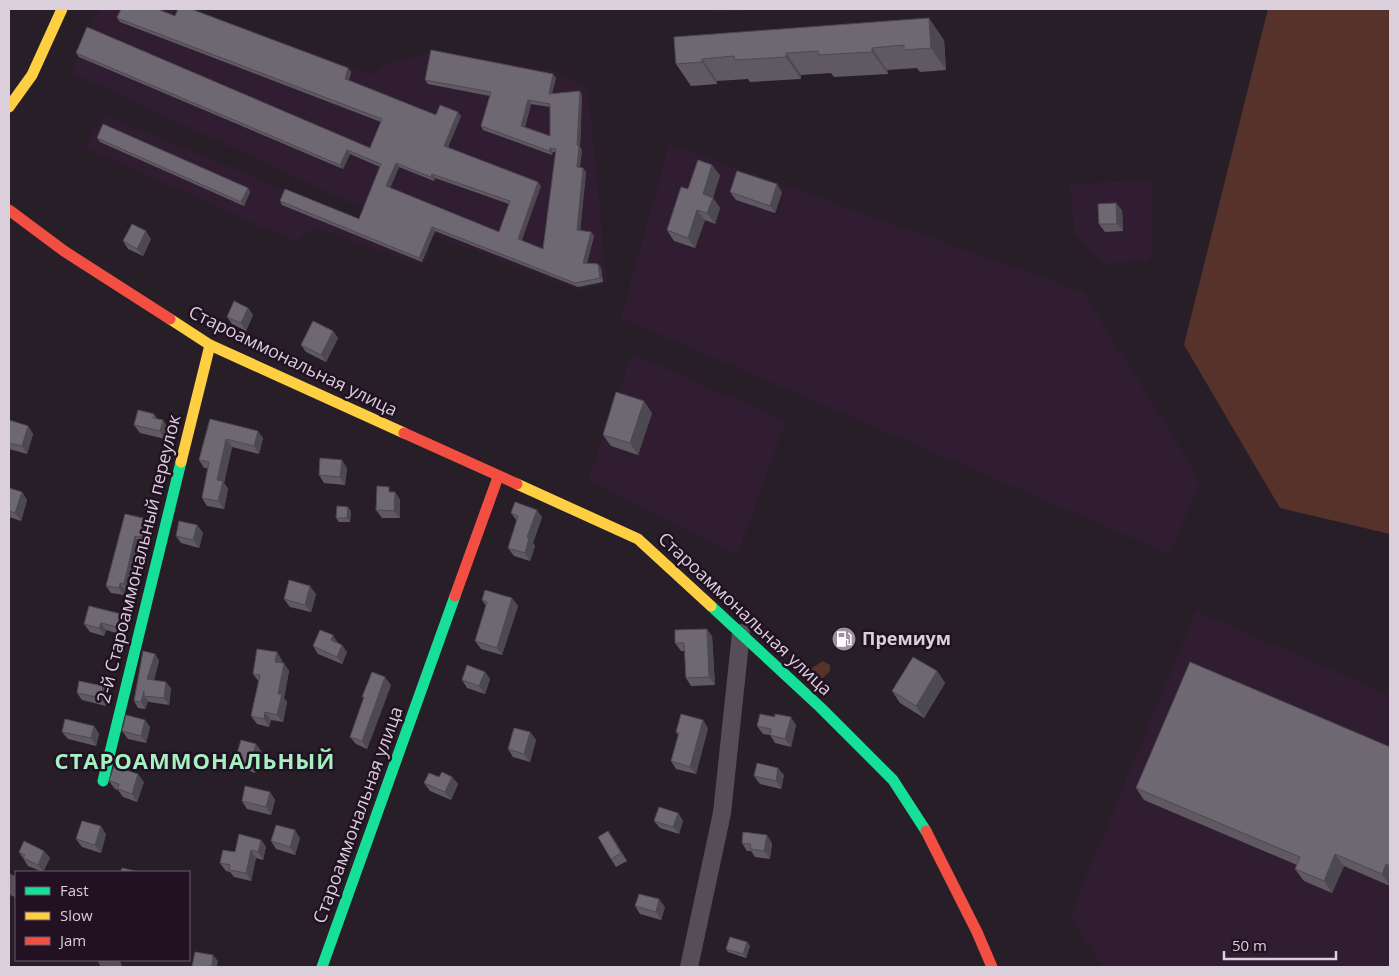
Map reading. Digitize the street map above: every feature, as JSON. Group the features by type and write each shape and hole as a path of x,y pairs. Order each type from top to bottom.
{"street":[{"path":"9,107 32,75 62,9"},
{"name":"Староаммональная улица","path":"9,210 64,251 210,345 638,539 820,706 893,780 927,833 977,932 992,967"},
{"name":"2-й Староаммональный переулок","path":"103,781 210,345"},
{"name":"Староаммональная улица","path":"322,967 498,477"},
{"path":"689,967 722,813 741,633"}],"shaded area":[{"path":"99,9 189,9 374,75 380,66 436,51 558,72 588,89 607,284 578,290 355,205 71,72"},
{"path":"713,9 764,9 713,13"},
{"path":"1268,9 1390,9 1390,534 1280,508 1184,345"},
{"path":"104,115 432,251 423,265 314,227 296,242 85,147"},
{"path":"669,144 1083,292 1200,480 1170,554 621,318"},
{"path":"1152,180 1152,255 1146,260 1102,264 1074,232 1070,184"},
{"path":"632,354 786,421 737,555 588,479"},
{"path":"1196,611 1390,695 1390,967 1102,967 1070,916"},
{"path":"823,661 830,665 830,671 819,682 811,683 806,679 810,669"}],"building":[{"path":"121,9 157,9 175,16 178,9 191,9 348,68 345,79 436,115 440,105 458,112 444,146 538,182 518,239 543,249 556,149 550,148 549,151 481,126 491,92 425,80 431,50 553,74 549,94 580,91 577,167 583,168 577,230 591,232 583,263 598,264 600,278 575,283 432,227 419,258 280,201 285,189 359,219 381,164 347,150 340,165 76,53 87,27 370,148 382,119 117,18","holes":["528,100 550,104 550,136 521,126","396,163 431,177 432,174 510,201 499,232 386,186"]},
{"path":"929,18 931,48 904,50 904,45 872,48 872,52 819,55 818,51 786,53 786,57 735,60 734,56 702,59 702,62 676,64 674,37"},
{"path":"103,124 248,188 241,202 97,138"},
{"path":"698,160 712,165 703,194 713,198 707,213 697,210 688,238 667,230 681,187 688,189"},
{"path":"737,171 777,184 770,206 730,192"},
{"path":"1116,203 1117,224 1099,224 1098,204"},
{"path":"132,224 146,231 137,249 123,241"},
{"path":"234,301 248,308 241,323 227,317"},
{"path":"313,321 333,331 321,355 301,345"},
{"path":"616,392 644,401 630,443 603,435"},
{"path":"138,410 154,414 153,418 163,420 160,431 134,425"},
{"path":"210,419 258,431 254,446 226,439 217,480 223,481 218,501 202,498 209,462 199,460"},
{"path":"9,420 28,426 22,446 9,443"},
{"path":"320,458 342,460 340,477 319,475"},
{"path":"377,486 389,487 389,492 395,492 394,511 376,510"},
{"path":"9,488 22,492 15,513 9,511"},
{"path":"515,502 537,510 527,537 529,538 525,553 508,548 518,516 511,513"},
{"path":"337,506 348,507 347,518 336,518"},
{"path":"125,514 147,519 142,537 135,536 124,584 120,583 119,588 106,586"},
{"path":"179,521 197,525 193,540 176,536"},
{"path":"289,580 310,586 305,605 284,599"},
{"path":"485,590 512,598 497,648 475,641 487,602 482,600"},
{"path":"89,606 121,614 117,627 101,623 99,628 84,624"},
{"path":"707,629 709,677 686,678 684,643 675,643 675,630"},
{"path":"320,630 333,635 331,640 342,645 337,657 313,646"},
{"path":"257,649 277,652 275,662 284,663 278,694 282,694 277,715 265,712 264,719 251,716 260,675 253,674"},
{"path":"143,651 155,654 147,679 166,682 164,698 144,696 144,691 141,702 134,701"},
{"path":"913,657 937,671 916,706 892,691"},
{"path":"1190,662 1390,747 1390,865 1386,864 1382,874 1335,854 1324,881 1295,869 1300,857 1136,788"},
{"path":"467,665 485,672 479,686 462,680"},
{"path":"372,672 385,677 362,741 350,737"},
{"path":"79,681 103,686 101,698 77,693"},
{"path":"681,714 703,720 690,767 671,761 679,733 676,732"},
{"path":"760,714 775,717 775,714 791,717 785,739 770,735 771,729 757,726"},
{"path":"126,715 145,720 141,736 122,731"},
{"path":"65,719 94,726 91,738 62,732"},
{"path":"514,728 530,732 524,754 508,749"},
{"path":"241,740 256,744 250,765 235,760"},
{"path":"757,763 778,768 776,781 754,776"},
{"path":"114,766 138,774 132,794 118,789 119,784 109,781"},
{"path":"442,772 452,777 445,792 424,783 429,773 439,777"},
{"path":"245,786 270,792 266,807 242,801"},
{"path":"659,807 678,813 673,827 654,821"},
{"path":"82,821 101,826 95,845 76,839"},
{"path":"276,825 295,830 290,847 271,841"},
{"path":"608,831 621,853 611,859 598,837"},
{"path":"743,832 767,835 764,851 750,849 751,844 742,843"},
{"path":"239,834 261,840 258,852 251,850 246,873 229,870 230,865 220,863 223,850 235,852"},
{"path":"24,841 44,851 38,865 23,858 25,855 19,852"},
{"path":"122,868 135,871 121,871"},
{"path":"639,894 659,899 656,912 635,906"},
{"path":"730,937 747,942 743,954 726,949"},
{"path":"195,952 213,955 212,966 192,967"}],"traffic: fast":[{"path":"103,781 181,462"},
{"path":"322,967 455,596"},
{"path":"711,606 820,707 893,780 926,831"}],"traffic: slow":[{"path":"9,107 32,75 62,9"},
{"path":"170,319 210,345 404,433"},
{"path":"181,462 210,345"},
{"path":"517,484 638,539 711,606"}],"traffic: jam":[{"path":"9,210 64,251 170,319"},
{"path":"404,433 517,484"},
{"path":"455,596 498,477"},
{"path":"926,831 977,932 992,967"}],"place":[{"name":"Премиум","path":"844,639"}],"district":[{"name":"СТАРОАММОНАЛЬНЫЙ","path":"195,761"}]}
